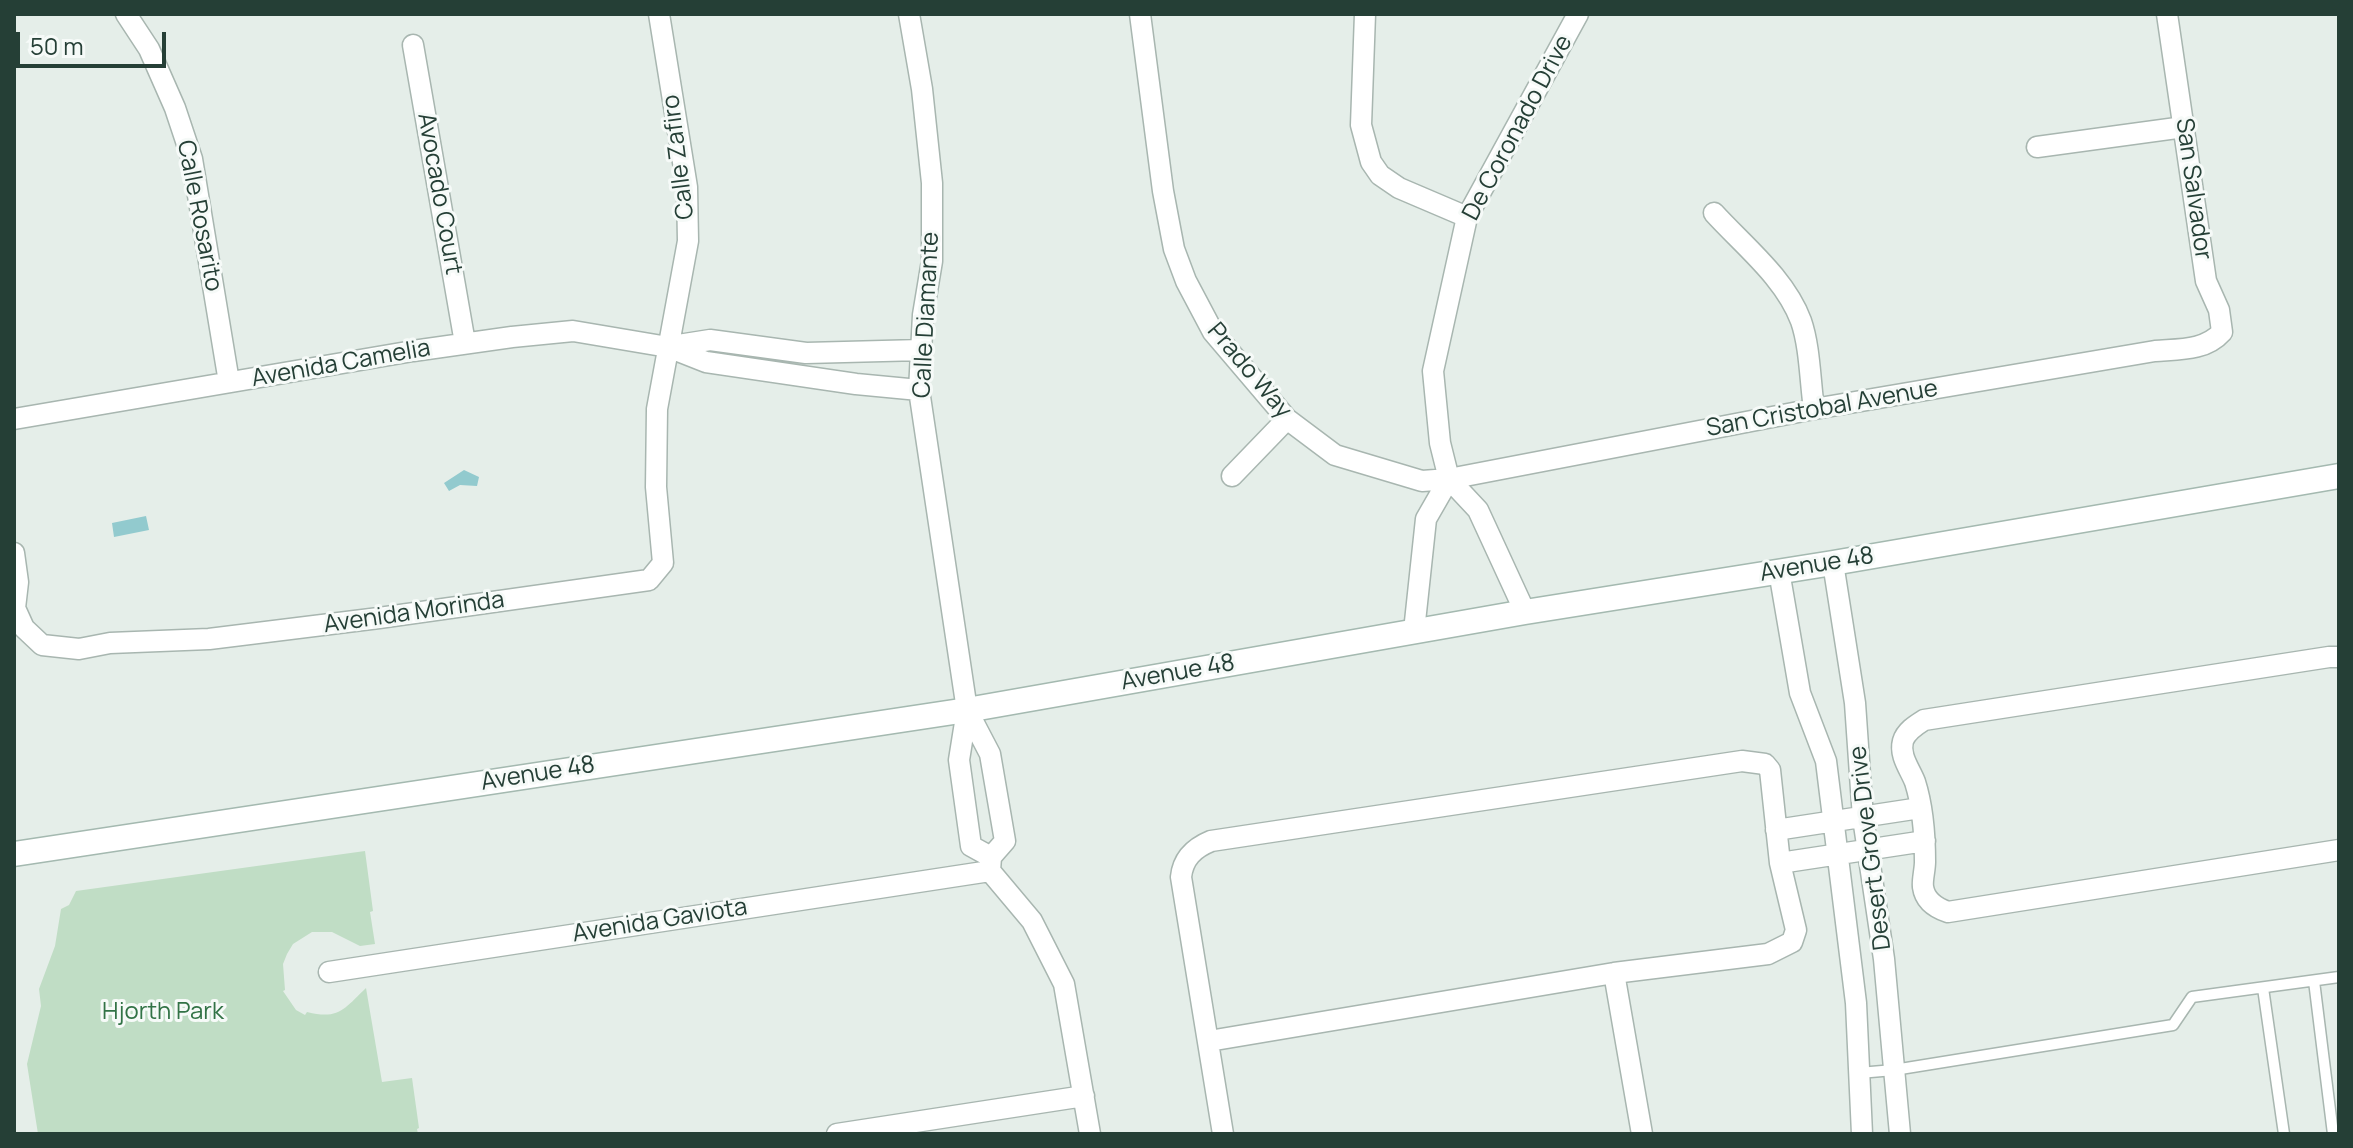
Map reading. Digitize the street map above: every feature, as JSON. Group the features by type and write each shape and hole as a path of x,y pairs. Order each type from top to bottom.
{"main road":[{"name":"Avenue 48","path":"14,854 967,710 1525,612 1833,563 2339,476"}],"street":[{"name":"Calle Rosarito","path":"126,14 149,49 175,108 192,159 229,382"},
{"name":"Calle Zafiro","path":"659,14 687,201 688,241 668,347"},
{"name":"Calle Diamante","path":"909,14 922,89 932,183 932,261 923,315 919,390 967,710"},
{"name":"Prado Way","path":"1140,14 1163,191 1174,249 1186,281 1213,332 1287,419 1335,455 1422,481 1449,479"},
{"path":"1365,14 1361,125 1371,162 1380,175 1399,188 1467,217"},
{"name":"De Coronado Drive","path":"1525,612 1478,510 1449,479 1440,443 1433,371 1467,217 1578,14"},
{"name":"San Salvador","path":"2167,14 2206,281 2219,310 2222,332 2213,342 2197,347"},
{"name":"Avocado Court","path":"413,45 465,343"},
{"path":"2037,147 2184,127"},
{"path":"1714,213 1776,279 1792,302 1802,323 1814,409"},
{"name":"Avenida Camelia","path":"14,419 465,343 573,331 668,347 706,362 919,390"},
{"name":"Avenida Camelia","path":"668,347 710,340 806,353 921,350"},
{"name":"Avenida Morinda","path":"14,553 18,582 15,608 24,628 42,645 79,649 110,643 209,639 649,580 663,563 656,487 657,409 668,347"},
{"name":"San Cristobal Avenue","path":"1449,479 1814,409 2155,351 2197,347"},
{"path":"826,380 828,352"},
{"path":"1232,476 1287,419"},
{"path":"1414,631 1426,519 1449,479"},
{"name":"Desert Grove Drive","path":"1833,563 1855,703 1863,818 1884,959 1900,1134"},
{"name":"Desert Grove Drive","path":"1779,571 1800,693 1826,761 1856,1003 1862,1134"},
{"path":"2339,657 1924,720 1908,732 1902,750 1915,782 1920,808 1925,841 1923,888 1937,908 1948,912 2339,850"},
{"path":"967,710 959,760 971,846 991,864 1032,921 1064,984 1090,1134"},
{"path":"967,710 990,754 1005,841 991,864"},
{"path":"1826,761 1857,756"},
{"path":"1209,1041 1614,973 1768,954 1785,948 1792,942 1796,930 1780,863 1770,770 1765,764 1742,761 1211,841 1191,853 1185,860 1181,877 1223,1134"},
{"path":"1776,830 1920,808"},
{"path":"1780,863 1925,841"},
{"name":"Avenida Gaviota","path":"329,972 991,864"},
{"path":"1614,973 1642,1134"},
{"path":"837,1134 1084,1096"}],"lane":[{"path":"1859,1073 2173,1025 2192,997 2339,977"},
{"path":"2314,981 2333,1134"},
{"path":"2263,988 2284,1134"}],"green space":[{"name":"Hjorth Park","path":"365,851 375,944 360,946 332,932 312,932 293,944 287,954 283,964 283,991 296,1010 305,1015 307,1012 327,1015 346,1007 366,988 382,1082 412,1078 418,1134 38,1134 27,1064 41,1006 39,989 55,946 61,909 69,905 76,891"}],"water":[{"path":"464,470 479,477 477,486 460,485 449,491 444,483"},
{"path":"146,516 149,530 114,537 112,523"}]}
